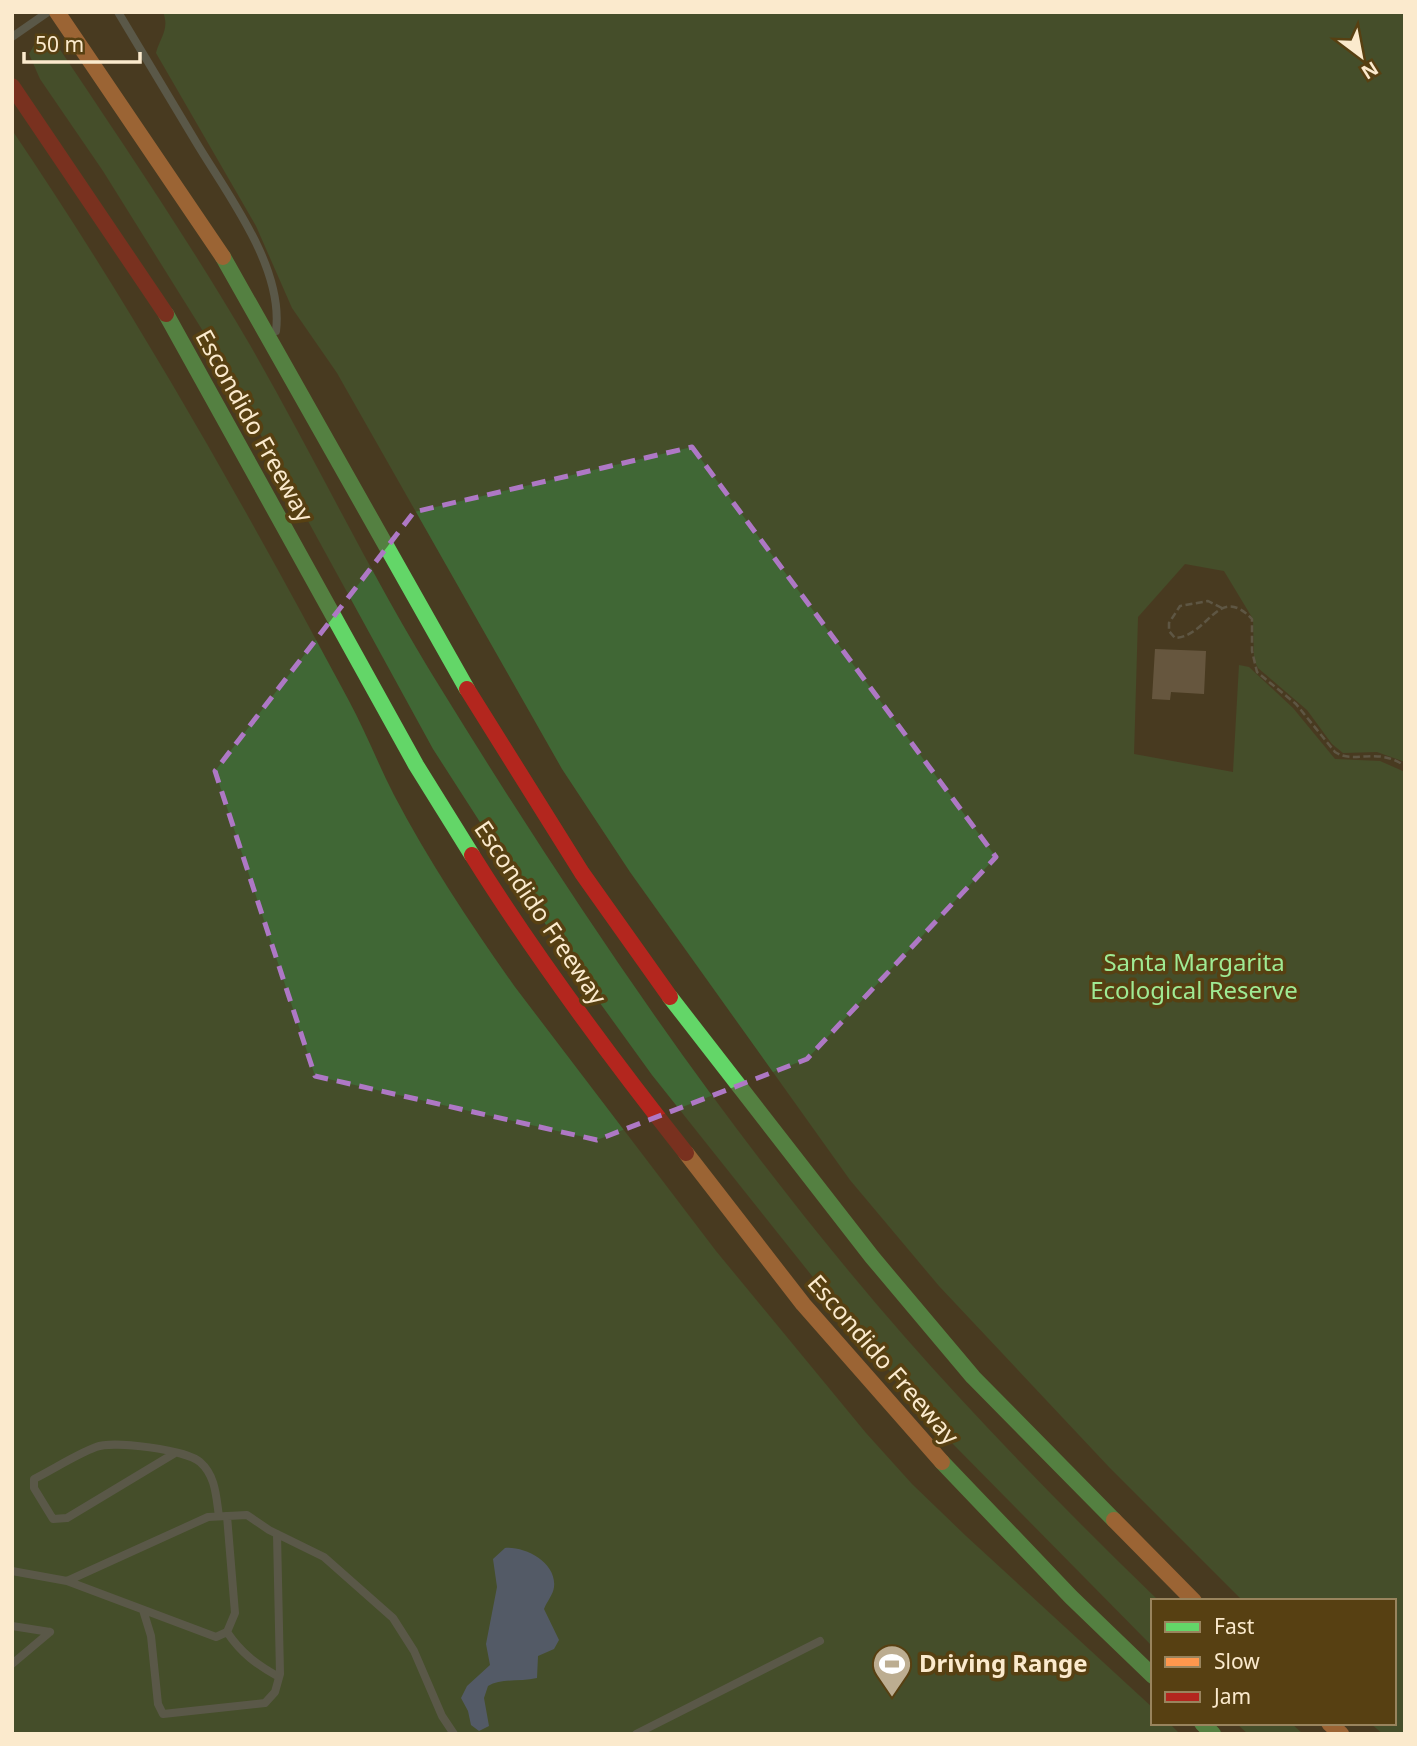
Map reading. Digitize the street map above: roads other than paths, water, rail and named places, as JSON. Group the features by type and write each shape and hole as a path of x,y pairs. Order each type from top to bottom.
{"highway":[{"path":"57,12 144,135 238,280 487,724 582,873 683,1015 863,1247 973,1377 1128,1538 1192,1599"},
{"name":"Escondido Freeway","path":"12,86 169,319 416,765 514,922 599,1040 803,1304 912,1431 1012,1537 1151,1674"}],"lane":[{"path":"12,37 48,12"},
{"path":"118,12 249,229 270,279 279,312 275,344"},
{"path":"12,1571 67,1581 216,1637 227,1632 234,1613 223,1516 214,1482 199,1460 176,1453 113,1443 97,1447 34,1479 34,1488 53,1519 66,1518 176,1453"},
{"path":"67,1581 208,1517 247,1515 277,1534 324,1557 393,1618 414,1651 442,1716 454,1734"},
{"path":"143,1610 151,1636 158,1704 163,1714 265,1703 275,1692 279,1676 277,1534"},
{"path":"12,1626 50,1632 12,1664"},
{"path":"227,1632 238,1649 260,1667 279,1676"},
{"path":"636,1734 820,1641"}],"water":[{"path":"505,1548 530,1553 550,1570 554,1587 544,1609 559,1640 554,1649 538,1656 537,1678 499,1682 488,1686 484,1698 489,1726 479,1731 471,1725 461,1698 467,1686 490,1665 486,1644 497,1587 493,1559"}],"place":[{"name":"Driving Range","path":"892,1698"}],"park label":[{"name":"Santa Margarita Ecological Reserve","path":"1194,977"}]}
